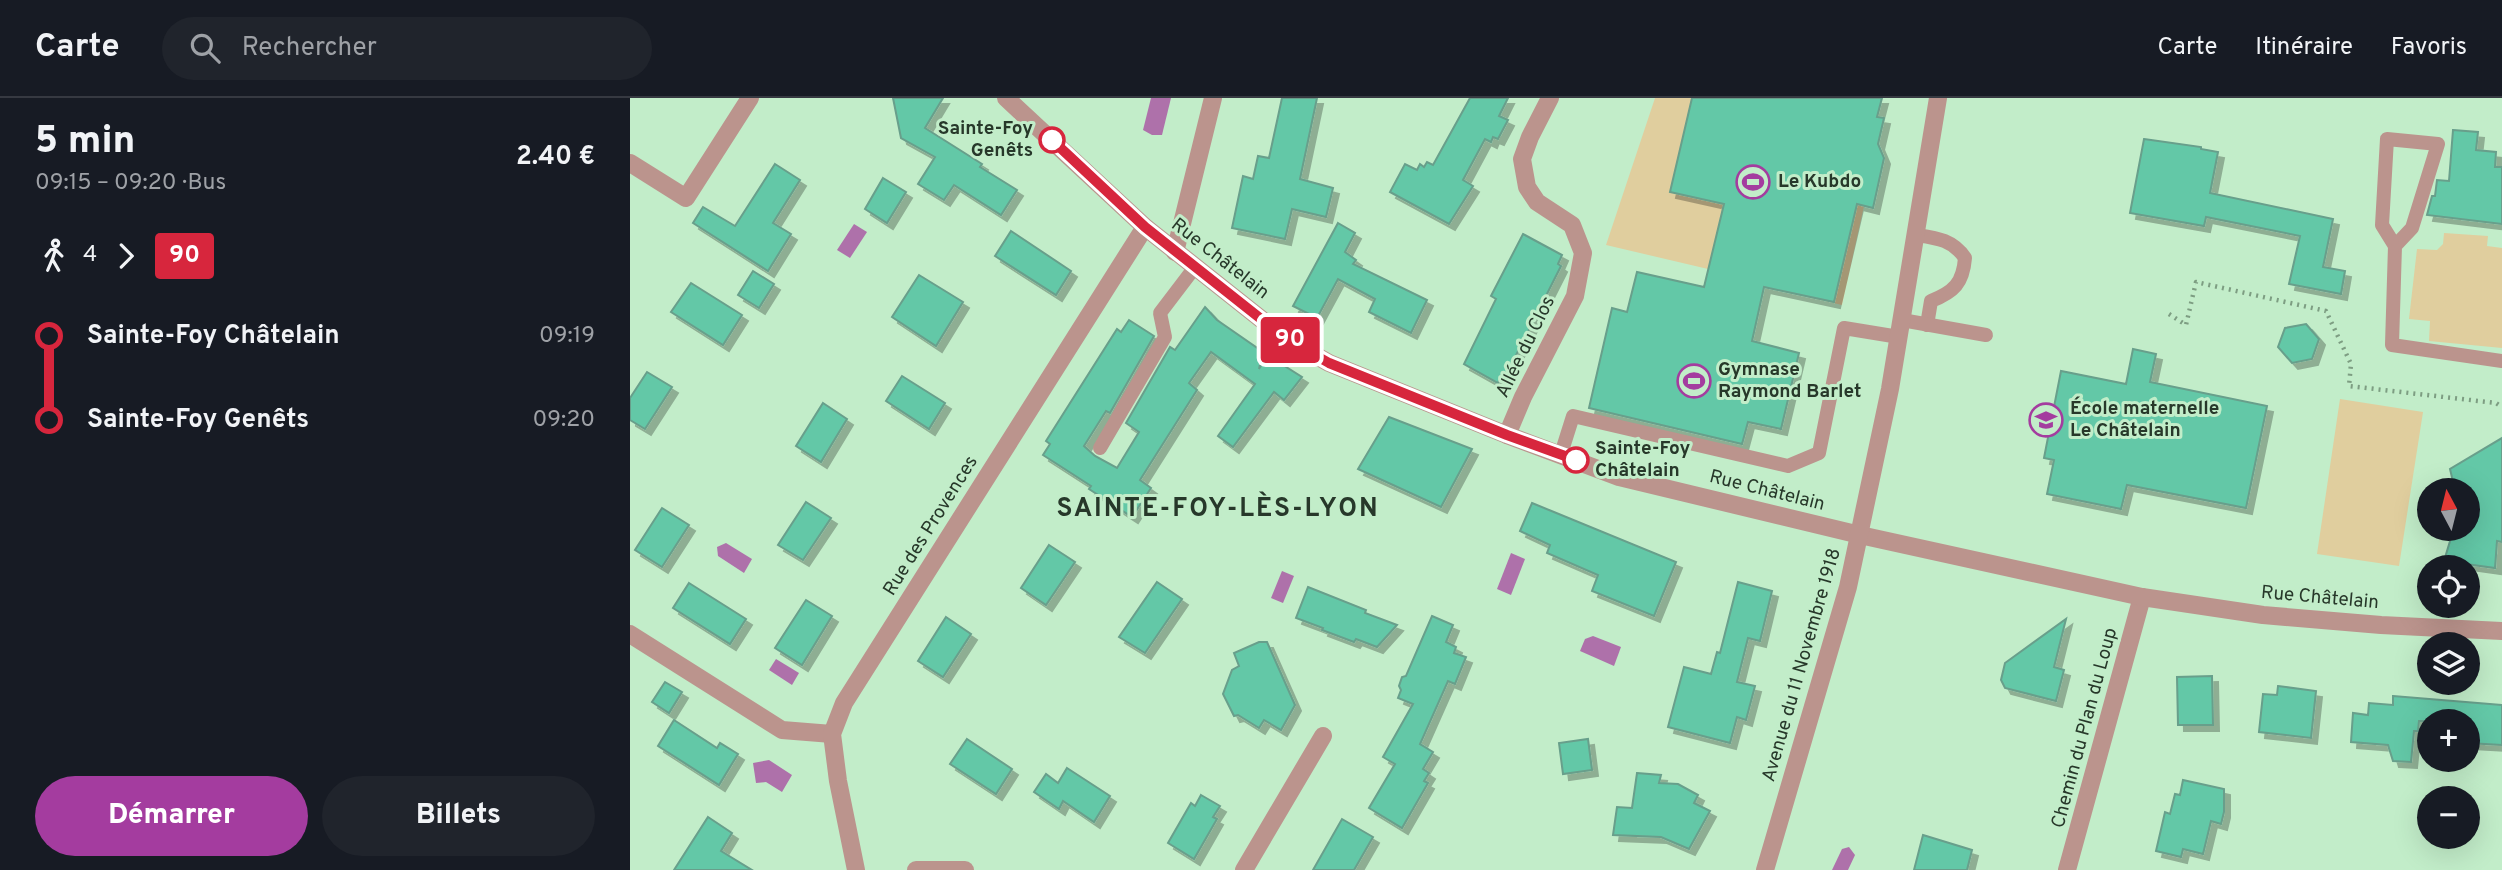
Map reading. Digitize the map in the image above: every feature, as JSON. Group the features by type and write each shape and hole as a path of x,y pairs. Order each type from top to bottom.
{"street":[{"path":"630,163 686,198 750,98"},
{"name":"Rue Châtelain","path":"1006,98 1145,227 1285,338 1329,363 1619,477 1860,535 2142,597 2276,616 2502,631"},
{"path":"1175,251 1213,98"},
{"name":"Allée du Clos","path":"1507,435 1523,397 1575,296 1583,253 1572,225 1537,202 1527,187 1522,159 1550,98"},
{"name":"Avenue du 11 Novembre 1918","path":"1765,870 1849,587 1901,329 1938,98"},
{"name":"Rue des Provences","path":"856,870 838,781 832,734 844,703 1145,227"},
{"name":"Chemin du Plan du Loup","path":"2067,870 2142,597"},
{"path":"630,634 782,730 832,734"},
{"path":"1244,870 1323,736"},
{"path":"916,870 965,870"}],"lane":[{"path":"2395,246 2412,228 2438,144 2387,139 2382,225 2395,246 2392,345 2502,361"},
{"path":"1917,235 1938,238 1956,246 1965,258 1964,275 1955,287 1944,296 1931,301 1927,325"},
{"path":"1100,448 1166,337 1160,313 1195,267"},
{"path":"1560,454 1573,416 1788,466 1819,453 1844,328 1901,329 1927,325 1986,335"}],"path":[{"path":"2169,313 2186,325 2196,282 2326,312 2351,364 2349,386 2496,403 2502,407"}],"shaded area":[{"path":"1151,98 1171,98 1162,135 1152,135 1143,130"},
{"name":"Le Kubdo","path":"1655,98 1882,98 1878,117 1884,118 1869,156 1884,159 1873,208 1864,206 1842,305 1708,274 1708,269 1606,245"},
{"path":"854,224 867,232 850,258 837,250"},
{"path":"2444,233 2488,236 2487,246 2502,248 2502,348 2429,341 2430,321 2409,319 2417,249 2437,250 2443,244"},
{"path":"2340,399 2423,412 2399,566 2317,554"},
{"path":"726,543 752,559 744,573 718,556 717,547"},
{"path":"1511,553 1525,559 1511,595 1497,589"},
{"path":"1282,571 1294,576 1283,603 1271,598"},
{"path":"1593,636 1621,647 1614,666 1580,651 1585,639"},
{"path":"776,659 799,673 792,685 769,670"},
{"path":"769,760 792,775 782,792 766,782 756,783 753,763"},
{"path":"1849,847 1855,855 1848,870 1832,870 1842,849"}],"building":[{"path":"893,98 943,98 925,128 1017,190 1001,215 954,185 944,200 918,184 935,157 901,138"},
{"path":"1282,98 1317,98 1300,179 1333,188 1326,217 1292,209 1285,239 1232,228 1243,176 1253,179 1258,156 1269,158"},
{"path":"1470,98 1508,98 1499,116 1508,120 1498,139 1493,137 1491,142 1485,139 1463,180 1473,186 1449,224 1390,192 1405,164 1417,170 1420,164 1424,167 1427,162 1433,165"},
{"path":"1692,98 1882,98 1877,117 1884,118 1878,144 1884,158 1873,208 1857,204 1834,302 1764,287 1752,341 1799,353 1781,429 1748,422 1742,444 1589,408 1612,308 1627,312 1637,272 1704,287 1724,204 1670,192"},
{"path":"2453,130 2478,132 2476,150 2496,152 2495,167 2502,167 2502,224 2427,215 2432,196 2435,196 2437,180 2449,181"},
{"path":"2144,139 2218,152 2210,193 2333,219 2323,267 2345,271 2341,294 2289,284 2300,236 2206,217 2204,226 2130,213"},
{"path":"775,164 800,180 773,223 791,234 768,271 693,223 703,207 735,226"},
{"path":"883,178 906,192 887,223 865,209"},
{"path":"1338,223 1355,233 1345,252 1356,260 1353,264 1427,300 1411,333 1369,312 1375,299 1338,279 1317,318 1293,306"},
{"path":"1011,231 1071,271 1056,295 995,256"},
{"path":"1523,234 1562,255 1558,264 1561,266 1506,375 1502,374 1498,383 1464,364 1496,299 1491,296"},
{"path":"753,271 774,284 759,308 738,295"},
{"path":"919,275 963,302 936,346 892,317"},
{"path":"691,283 742,315 723,345 671,312"},
{"path":"1205,307 1217,320 1263,352 1259,369 1267,355 1302,377 1284,400 1274,392 1233,447 1218,436 1255,384 1211,352 1189,383 1197,390 1140,480 1151,488 1132,517 1043,455 1050,444 1046,441 1117,329 1121,332 1129,320 1154,336 1110,413 1106,411 1084,446 1095,456 1117,468 1139,432 1126,423 1170,347 1175,350"},
{"path":"2306,324 2319,339 2312,359 2292,363 2278,347 2285,328"},
{"path":"2133,349 2156,354 2150,382 2267,406 2246,508 2127,485 2121,509 2047,494 2054,460 2044,458 2061,371 2126,384"},
{"path":"647,372 672,387 645,429 630,420 630,398"},
{"path":"902,376 945,403 929,429 886,401"},
{"path":"823,403 847,419 821,462 796,446"},
{"path":"1389,417 1472,449 1441,507 1358,469"},
{"path":"2502,438 2502,542 2497,541 2495,568 2480,566 2480,555 2446,555 2450,541 2480,541 2480,478 2452,478 2450,469"},
{"path":"806,502 831,518 803,560 778,545"},
{"path":"1532,503 1676,562 1654,616 1592,591 1598,575 1547,553 1550,545 1520,531"},
{"path":"662,508 689,525 662,567 635,550"},
{"path":"1049,545 1075,562 1046,605 1021,588"},
{"path":"1157,582 1182,599 1145,653 1119,637"},
{"path":"1738,582 1772,591 1760,641 1748,638 1737,682 1755,686 1746,720 1737,717 1730,743 1668,727 1684,667 1711,674 1717,652 1720,653"},
{"path":"689,583 746,619 730,644 673,608"},
{"path":"1308,587 1397,625 1377,647 1322,630 1323,628 1296,618"},
{"path":"806,600 832,616 802,665 775,648"},
{"path":"1432,616 1453,625 1446,642 1456,647 1454,653 1466,657 1455,684 1448,681 1420,744 1433,752 1423,769 1429,773 1424,781 1428,783 1402,828 1369,808 1395,764 1383,757 1413,704 1398,698 1401,690 1399,686"},
{"path":"946,617 971,634 943,677 918,661"},
{"path":"2066,619 2054,667 2064,670 2056,701 2005,688 2001,680 2005,663"},
{"path":"1259,642 1267,642 1295,705 1281,730 1264,720 1259,728 1238,715 1234,716 1223,694 1232,670 1239,666 1234,653"},
{"path":"2212,676 2213,725 2178,725 2177,677"},
{"path":"665,682 682,692 669,713 652,702"},
{"path":"2278,686 2316,691 2311,738 2259,732 2263,694 2277,695"},
{"path":"2393,696 2502,705 2502,745 2480,744 2480,709 2417,709 2417,731 2414,731 2411,762 2393,761 2388,745 2351,742 2353,713 2368,715 2369,703 2393,705"},
{"path":"674,720 717,748 720,743 738,754 719,785 658,746"},
{"path":"967,739 1012,769 996,794 950,764"},
{"path":"1588,739 1592,770 1563,774 1559,743"},
{"path":"1067,768 1110,796 1094,822 1063,801 1059,809 1034,792 1046,774 1058,783"},
{"path":"1637,773 1661,775 1659,783 1678,784 1698,795 1694,803 1710,811 1689,849 1661,837 1613,835 1617,807 1632,808"},
{"path":"2183,780 2224,789 2224,812 2221,824 2211,821 2203,854 2183,849 2181,857 2156,851 2165,812 2170,814 2175,794 2180,795"},
{"path":"1201,795 1220,806 1213,817 1217,819 1194,859 1168,843 1191,803 1195,806"},
{"path":"708,817 732,833 721,851 752,870 674,870"},
{"path":"1342,819 1373,837 1354,870 1313,870"},
{"path":"1923,835 1972,850 1967,870 1914,870"}],"bus line":[{"name":"90","path":"1052,140 1145,227 1285,338 1329,363 1576,460"}],"place":[{"name":"Sainte-Foy Genêts","path":"1052,140"},
{"name":"Le Kubdo","path":"1753,182"},
{"name":"Gymnase Raymond Barlet","path":"1694,381"},
{"name":"École maternelle Le Châtelain","path":"2046,420"},
{"name":"Sainte-Foy Châtelain","path":"1576,460"}],"district":[{"name":"SAINTE-FOY-LÈS-LYON","path":"1218,509"}]}
